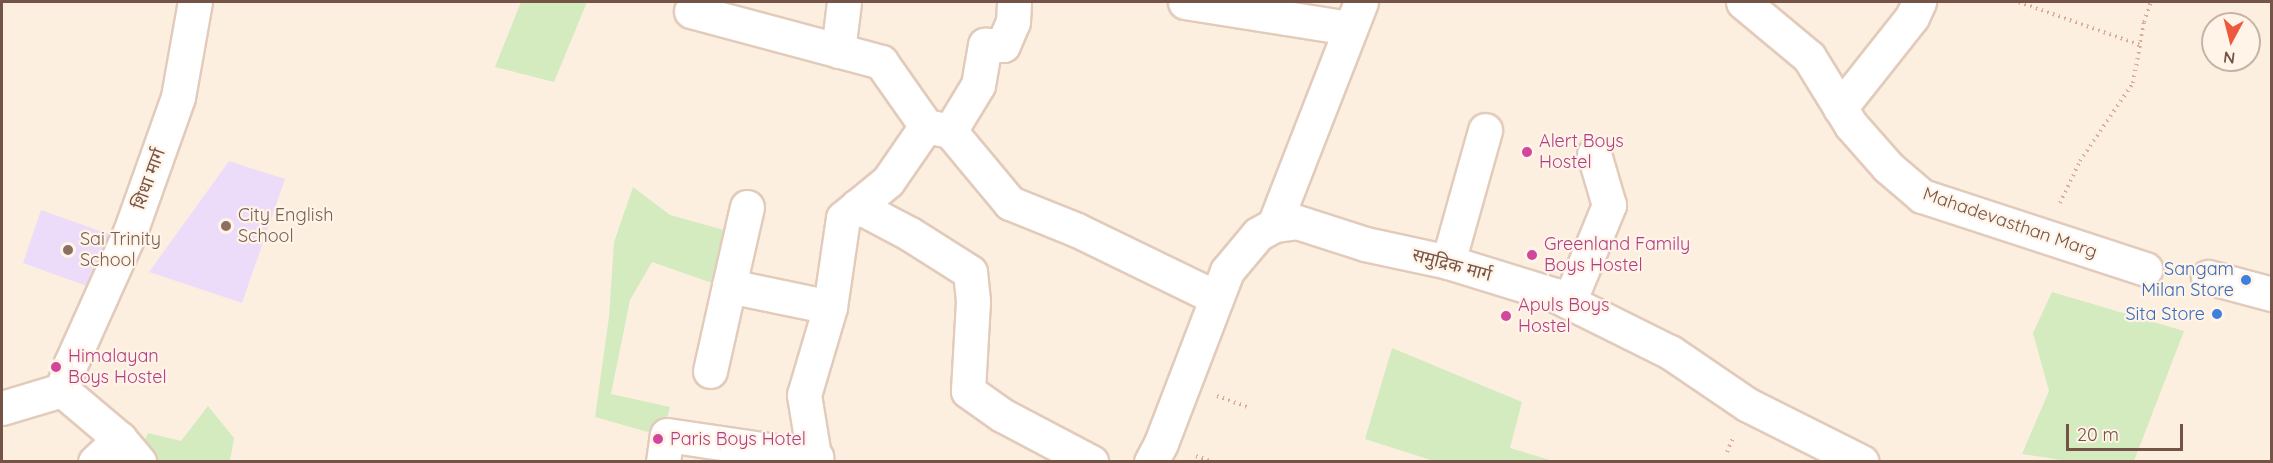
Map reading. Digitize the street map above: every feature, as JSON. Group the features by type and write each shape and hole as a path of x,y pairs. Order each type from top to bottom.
{"street":[{"name":"शिधा मार्ग","path":"62,390 71,363 130,232 178,97 195,2"},
{"path":"838,51 844,2"},
{"path":"663,462 667,435 815,459 804,395 830,307 843,218 888,181 978,85 985,45 1004,45 1013,22 1014,2"},
{"path":"1151,462 1161,443 1215,297 1227,271 1241,251 1258,234 1274,225 1355,15 1185,2"},
{"name":"Mahadevasthan Marg","path":"1743,2 1809,57 1851,125 1888,167 1922,196 2145,269"},
{"path":"1840,108 1912,17 1919,2"},
{"path":"691,10 881,62 938,128 1010,203 1077,230 1215,297"},
{"path":"1448,262 1485,130"},
{"path":"1569,302 1609,205 1594,154"},
{"path":"857,206 910,234 970,272 973,301 969,391 1002,415 1091,462"},
{"path":"710,371 747,207"},
{"name":"समुद्रिक मार्ग","path":"1274,225 1297,222 1365,244 1448,262 1556,295 1670,352 1748,405 1862,462"},
{"path":"2208,277 2271,294"},
{"path":"729,286 830,307"},
{"path":"2,408 62,390 130,450"},
{"path":"94,462 130,450"}],"path":[{"path":"2019,2 2140,45"},
{"path":"2044,236 2080,161 2133,83 2151,2"}],"shaded area":[{"name":"City English School","path":"229,161 285,179 242,303 149,272"},
{"name":"Sai Trinity School","path":"41,210 114,236 95,289 23,263"}],"green space":[{"path":"521,2 587,2 554,82 495,67"},
{"path":"633,187 670,215 731,232 712,283 652,262 630,300 611,394 670,407 662,436 595,417 609,317 614,242"},
{"path":"2052,292 2184,331 2134,461 2068,461 2022,454 2049,391 2033,333"},
{"path":"1392,348 1522,402 1510,448 1553,461 1434,461 1365,439"},
{"path":"208,406 234,438 230,461 153,461 141,449 148,433 181,441"}],"place":[{"name":"Alert Boys Hostel","path":"1527,152"},
{"name":"City English School","path":"226,226"},
{"name":"Sai Trinity School","path":"68,250"},
{"name":"Greenland Family Boys Hostel","path":"1532,255"},
{"name":"Sangam Milan Store","path":"2246,280"},
{"name":"Sita Store","path":"2217,314"},
{"name":"Apuls Boys Hostel","path":"1506,316"},
{"name":"Himalayan Boys Hostel","path":"56,367"},
{"name":"Paris Boys Hotel","path":"658,439"}]}
